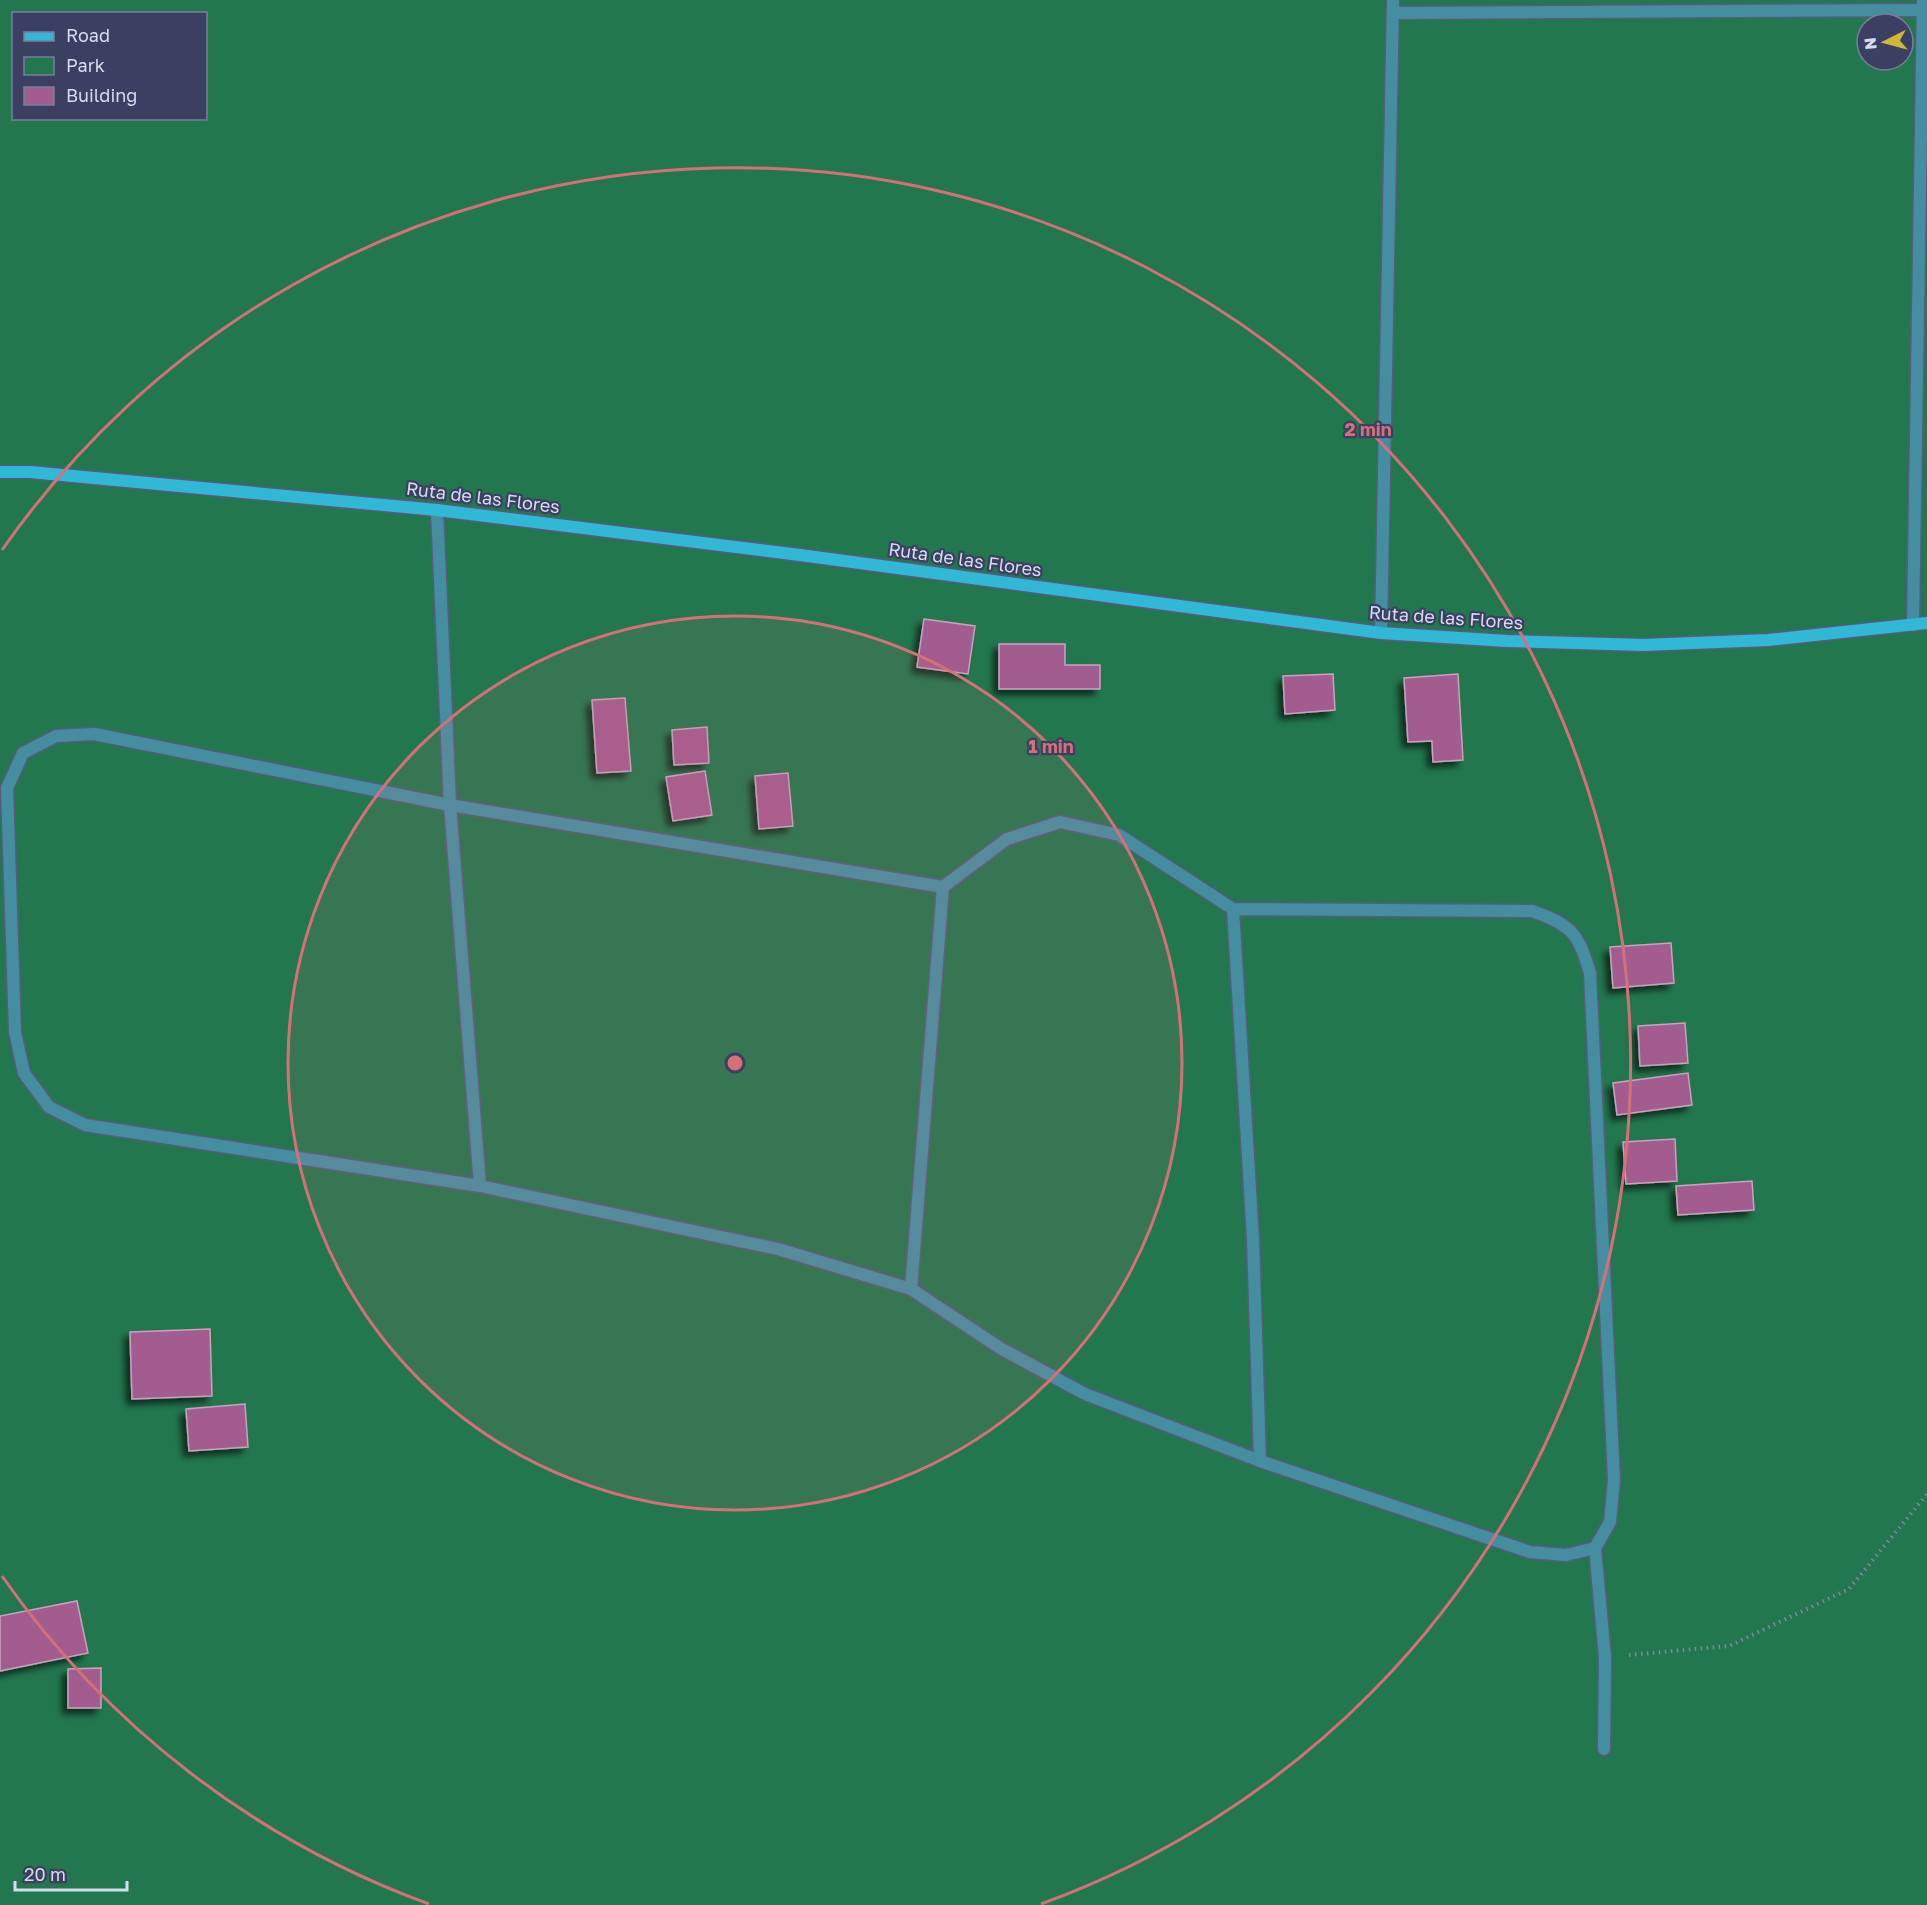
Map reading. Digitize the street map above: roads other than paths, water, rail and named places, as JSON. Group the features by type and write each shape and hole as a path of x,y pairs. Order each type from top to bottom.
{"main road":[{"name":"Ruta de las Flores","path":"0,472 30,472 437,510 800,555 1381,633 1507,641 1643,645 1768,640 1927,623"}],"street":[{"path":"1381,633 1393,7 1924,5 1913,625"},
{"path":"437,510 450,805 480,1186"},
{"path":"1595,1548 1566,1555 1530,1552 1260,1461 1085,1394 1000,1348 911,1289 778,1249 480,1186 85,1125 49,1107 24,1073 15,1032 7,788 23,753 56,736 94,735 450,805 944,886 1007,839 1060,822 1119,835 1233,909 1532,911 1561,921 1581,944 1590,973 1614,1480 1610,1522 1595,1548 1605,1657 1604,1749"},
{"path":"911,1289 944,886"},
{"path":"1233,909 1253,1239 1260,1461"}]}
